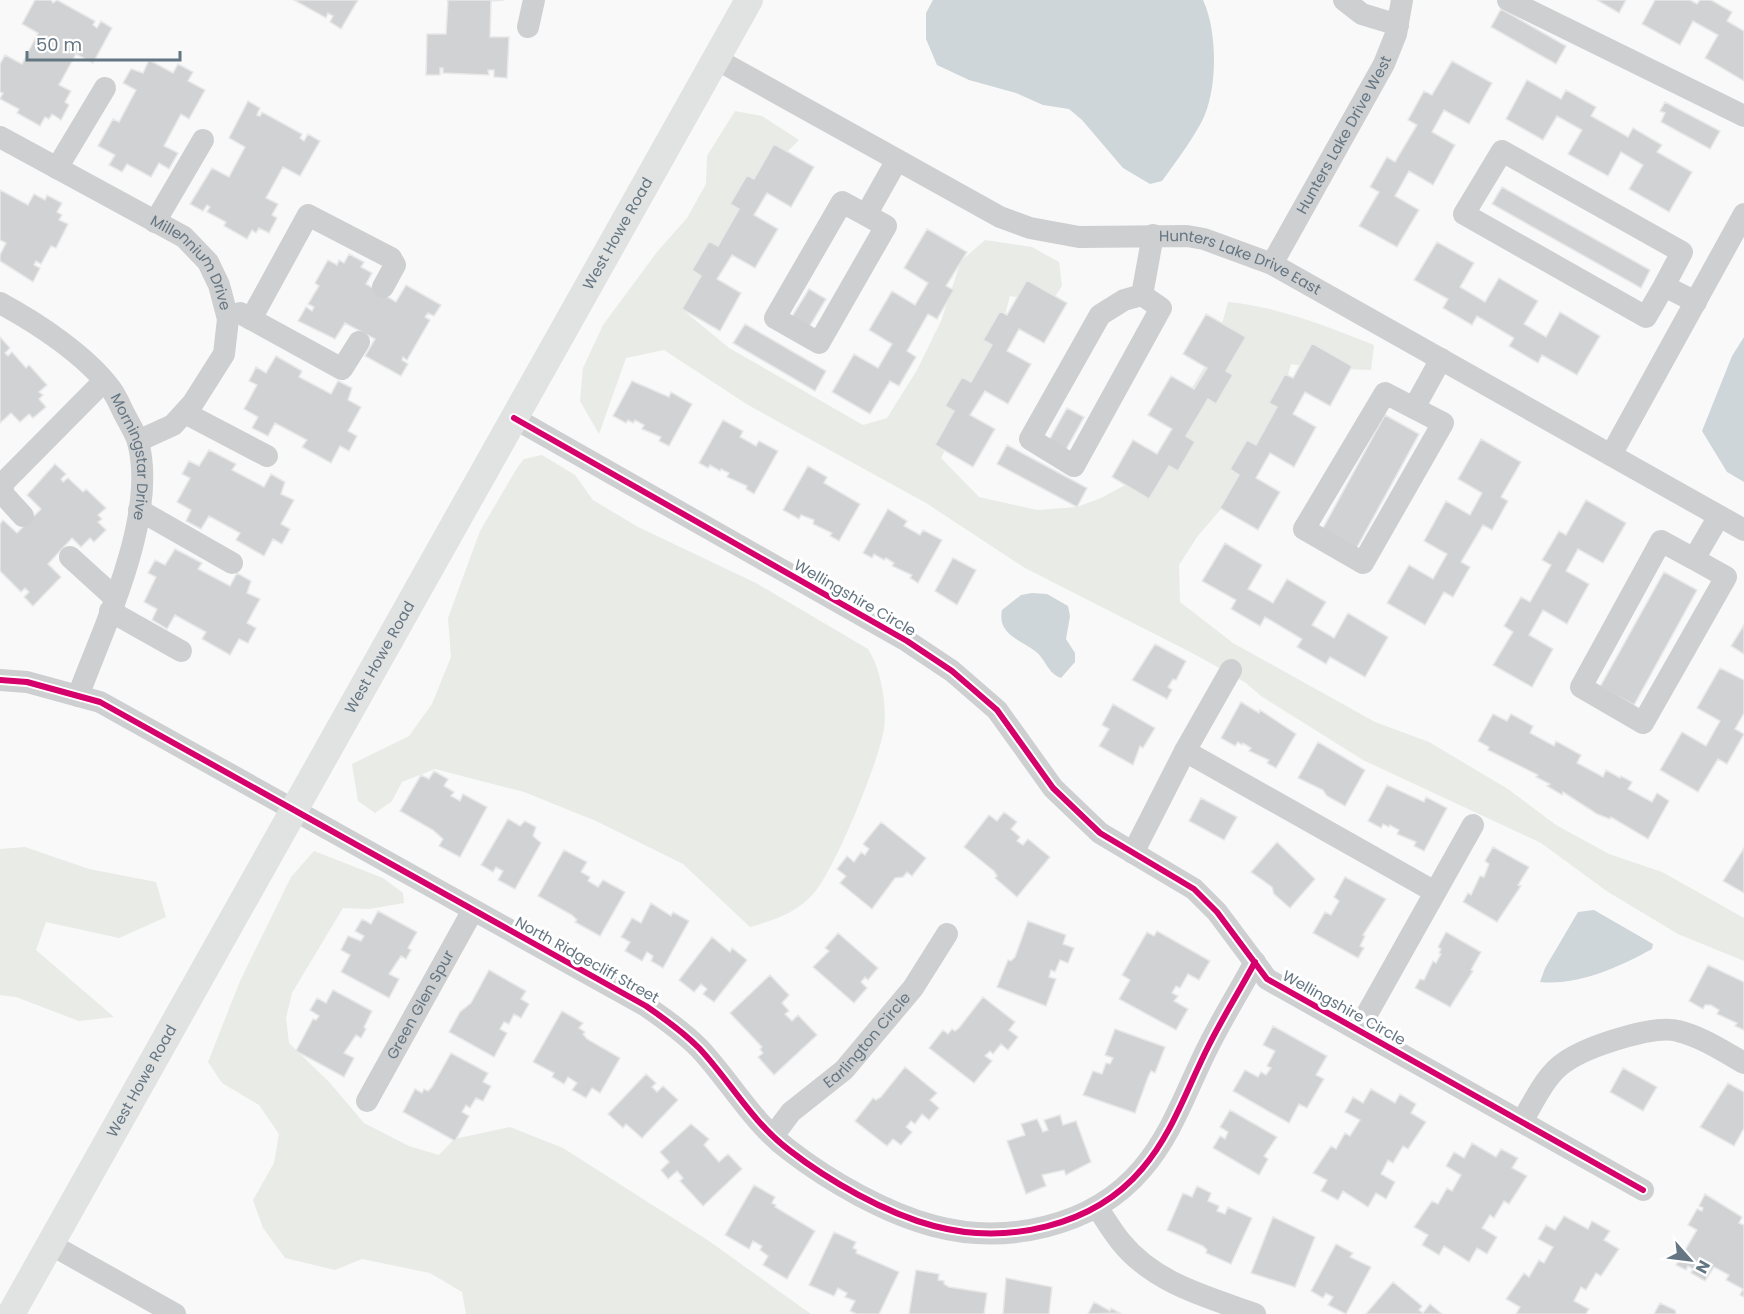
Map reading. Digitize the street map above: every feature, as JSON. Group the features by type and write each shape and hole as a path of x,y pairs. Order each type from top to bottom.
{"main road":[{"name":"West Howe Road","path":"11,1314 749,0"}],"street":[{"path":"528,27 534,0"},
{"path":"1344,0 1362,14 1398,25"},
{"name":"Hunters Lake Drive West","path":"1272,264 1384,64 1398,25 1402,0"},
{"path":"1508,0 1744,116"},
{"name":"Hunters Lake Drive East","path":"716,59 1000,217 1030,228 1079,237 1152,235 1204,239 1272,264 1744,530"},
{"path":"57,168 105,88"},
{"name":"Millennium Drive","path":"0,137 184,237 208,262 225,305 228,319 224,354 185,412 173,425 138,441"},
{"path":"156,222 203,140"},
{"path":"1502,150 1682,252 1664,286 1646,317 1464,214 1502,150"},
{"path":"866,215 897,160"},
{"path":"842,202 866,215 886,226 819,342 775,318 842,202"},
{"path":"1611,455 1744,214"},
{"path":"251,319 308,215 391,258 395,265 383,286"},
{"path":"1142,294 1152,235"},
{"path":"1664,286 1696,302"},
{"path":"1142,294 1161,308 1074,466 1030,439 1100,315 1124,300 1142,294"},
{"name":"Morningstar Drive","path":"0,303 32,321 92,368 111,389 138,441 142,478 139,510 128,562 78,696"},
{"path":"225,305 342,369 359,342"},
{"path":"1414,408 1441,359"},
{"path":"23,516 2,493 4,482 104,381"},
{"path":"1385,393 1414,408 1443,423 1363,563 1304,529 1385,393"},
{"path":"185,412 267,456"},
{"name":"Wellingshire Circle","path":"514,418 907,641 952,671 997,710 1053,788 1100,833 1194,889 1217,912 1267,979 1643,1190"},
{"path":"139,510 232,562"},
{"path":"1694,560 1719,516"},
{"path":"1661,541 1694,560 1726,577 1643,723 1581,687 1661,541"},
{"path":"70,557 112,604 182,651"},
{"path":"1133,853 1185,750 1231,670"},
{"name":"North Ridgecliff Street","path":"0,680 27,682 100,702 665,1019 700,1049 743,1104 788,1150 827,1176 893,1211 935,1226 979,1232 1029,1230 1052,1225 1097,1207 1128,1184 1166,1138 1208,1046 1255,962"},
{"path":"1185,750 1436,892"},
{"path":"1358,1030 1473,825"},
{"name":"Green Glen Spur","path":"367,1101 473,910"},
{"name":"Earlington Circle","path":"773,1136 791,1112 844,1070 913,988 947,934"},
{"path":"1522,1121 1545,1084 1563,1062 1589,1049 1659,1029 1677,1030 1704,1041 1744,1063"},
{"path":"1097,1207 1120,1242 1149,1268 1187,1290 1255,1314"},
{"path":"51,1244 176,1314"}],"shaded area":[{"path":"933,0 1203,0 1211,28 1214,62 1207,110 1192,138 1162,181 1150,184 1123,168 1082,120 1069,109 1043,105 1016,93 969,80 937,65 926,39 926,13"},
{"path":"735,111 762,116 799,140 772,167 707,279 682,309 729,348 863,425 887,418 917,370 941,321 961,261 985,240 1032,247 1059,262 1062,286 1051,303 1010,296 992,362 941,458 979,497 1037,510 1077,507 1101,498 1153,470 1180,408 1215,349 1228,302 1284,313 1321,324 1374,345 1371,370 1318,368 1291,364 1271,437 1239,488 1197,537 1179,565 1180,602 1233,643 1375,722 1429,742 1508,789 1556,825 1609,854 1662,872 1744,918 1744,961 1678,934 1608,892 1541,843 1363,760 1261,696 1246,683 1025,568 926,503 748,405 664,350 626,358 599,434 580,401 583,368 603,325 657,252 687,218 706,184 707,156"},
{"path":"1744,337 1744,482 1727,472 1702,431 1732,356"},
{"path":"542,455 575,475 593,500 638,527 756,583 868,649 873,657 880,677 885,719 874,765 833,862 814,893 793,911 750,927 683,864 596,821 524,792 435,769 402,782 392,801 375,813 358,801 352,764 409,736 432,704 451,657 448,618 480,531 524,459"},
{"path":"1047,594 1068,606 1070,616 1066,639 1075,653 1075,662 1061,678 1053,673 1039,654 1011,635 1003,625 1002,610 1021,595"},
{"path":"25,847 89,869 156,882 166,917 119,938 46,922 36,950 114,1017 79,1021 16,997 0,995 0,849"},
{"path":"314,851 383,878 403,893 404,903 369,909 343,908 292,993 286,1018 289,1043 330,1083 364,1123 409,1146 439,1155 454,1139 510,1127 563,1148 709,1241 811,1314 466,1314 462,1292 430,1273 362,1259 335,1270 285,1258 263,1228 253,1200 274,1163 279,1134 259,1105 222,1083 208,1062 240,981 291,877"},
{"path":"1594,910 1653,944 1652,949 1598,974 1569,981 1540,982 1545,968 1578,912"}],"building":[{"path":"35,0 51,0 53,3 57,0 95,21 93,25 97,28 101,21 112,28 93,63 76,54 59,85 71,91 65,102 69,105 61,120 52,114 49,119 45,117 40,126 17,113 19,109 0,99 3,93 0,92 0,64 5,55 22,64 38,33 22,24"},
{"path":"294,0 358,0 341,29 330,22 333,16 328,13 326,18"},
{"path":"448,0 504,0 491,1 490,37 509,37 507,78 494,77 494,70 488,70 489,75 443,73 443,68 440,68 440,75 426,75 427,34 446,34"},
{"path":"1597,0 1626,0 1619,13"},
{"path":"1655,0 1690,0 1697,4 1700,0 1711,0 1732,12 1727,21 1744,31 1744,81 1705,58 1718,35 1693,21 1680,45 1642,24"},
{"path":"1501,9 1566,46 1556,64 1491,27"},
{"path":"149,60 173,73 178,64 193,72 188,81 205,90 189,119 181,114 164,146 178,153 169,169 159,163 151,177 127,164 122,172 109,165 115,155 98,146 113,119 119,122 136,90 123,83 131,69 143,73"},
{"path":"1452,61 1492,83 1469,124 1444,110 1432,132 1455,145 1433,185 1409,171 1395,196 1419,210 1397,247 1359,226 1379,192 1370,187 1387,157 1395,162 1417,125 1408,120 1424,91 1432,95"},
{"path":"1527,80 1561,99 1566,90 1596,107 1591,116 1628,137 1633,128 1662,145 1657,152 1692,172 1669,212 1629,189 1643,165 1621,152 1608,176 1568,154 1582,130 1557,116 1543,140 1506,119"},
{"path":"248,101 260,108 257,115 260,116 262,112 302,134 300,138 304,141 308,134 320,141 300,176 283,167 266,198 278,204 272,215 277,218 269,233 259,228 256,233 252,230 247,239 224,226 226,222 207,212 210,207 207,205 203,211 190,204 212,168 229,177 245,147 229,138"},
{"path":"1665,102 1720,131 1710,149 1661,122 1665,113 1660,111"},
{"path":"774,144 814,167 791,207 767,193 754,215 778,229 755,268 732,255 717,279 741,293 720,331 682,309 701,276 692,270 709,241 718,246 739,209 730,204 747,175 754,179"},
{"path":"1502,187 1650,270 1641,288 1492,204"},
{"path":"0,190 28,205 34,194 45,200 47,195 62,203 57,212 62,215 59,220 68,224 56,248 51,246 41,264 36,261 34,265 40,268 33,282 0,261 0,255 6,243 0,240"},
{"path":"927,229 967,252 946,286 954,290 937,319 928,314 907,351 916,357 899,386 890,381 870,414 832,392 854,354 878,368 892,344 869,330 892,291 915,305 928,283 904,268"},
{"path":"1437,242 1474,263 1460,287 1485,302 1499,278 1538,301 1524,324 1546,337 1560,312 1600,336 1577,375 1542,355 1538,363 1509,346 1514,338 1477,316 1472,325 1443,308 1448,299 1414,280"},
{"path":"349,254 364,262 361,267 372,273 366,284 396,302 406,285 441,305 434,316 428,313 425,317 430,320 407,360 403,357 402,360 408,364 401,376 365,356 375,339 345,323 335,339 298,321 306,307 312,311 314,307 308,304 319,286 315,283 328,260 337,265 339,260 344,263"},
{"path":"1027,280 1067,303 1044,343 1019,329 1007,351 1031,364 1008,404 985,391 970,415 995,429 973,467 935,445 954,411 945,406 962,377 971,382 992,345 983,340 1000,311 1007,315"},
{"path":"809,289 826,299 805,334 788,323"},
{"path":"1206,314 1246,337 1226,371 1233,375 1216,404 1208,399 1186,436 1195,442 1178,471 1169,466 1149,499 1112,477 1133,440 1157,454 1172,429 1148,415 1171,376 1194,389 1207,368 1183,354"},
{"path":"745,324 826,371 815,391 733,343"},
{"path":"0,337 10,348 5,353 8,356 12,352 26,368 29,365 47,385 39,392 43,395 39,399 46,407 33,418 29,414 20,422 11,413 0,423"},
{"path":"1312,343 1352,366 1330,406 1305,392 1293,414 1316,427 1294,467 1270,453 1256,478 1280,492 1258,530 1220,508 1239,475 1230,469 1247,440 1256,445 1277,407 1269,403 1285,374 1293,378"},
{"path":"276,356 302,371 299,377 331,394 338,381 352,388 348,400 361,407 348,431 357,436 349,451 340,446 331,463 302,447 307,440 275,423 268,436 252,428 258,417 244,409 257,385 249,381 256,367 266,373"},
{"path":"632,381 669,397 671,392 692,404 669,446 659,441 661,437 642,429 644,425 635,420 633,423 628,420 626,423 613,416"},
{"path":"1067,408 1084,417 1064,453 1047,444"},
{"path":"1385,415 1419,434 1356,549 1322,530"},
{"path":"723,420 743,431 740,437 756,446 759,441 778,451 754,494 746,489 747,486 727,477 729,473 710,465 708,468 699,463"},
{"path":"1481,439 1521,462 1501,497 1508,501 1492,530 1483,525 1461,562 1470,567 1453,597 1444,592 1425,625 1387,603 1409,565 1433,579 1447,554 1424,541 1446,501 1470,515 1482,493 1458,479"},
{"path":"1007,445 1087,488 1077,507 997,464"},
{"path":"209,450 236,464 232,470 264,487 271,474 285,482 281,494 294,500 281,524 290,529 282,544 273,539 264,556 236,540 240,533 209,516 201,529 186,521 191,510 177,502 190,478 182,474 189,461 199,466"},
{"path":"55,464 66,474 61,479 63,482 68,478 83,492 86,489 106,508 98,515 102,519 98,522 106,530 94,542 90,538 81,547 72,538 48,564 61,577 33,606 24,597 29,592 25,588 21,592 0,571 0,524 3,520 17,533 41,509 27,495"},
{"path":"808,466 827,477 824,483 860,504 839,541 830,536 832,533 813,524 814,520 801,515 799,519 783,510"},
{"path":"1586,500 1626,523 1603,563 1578,549 1566,571 1589,584 1567,624 1543,610 1529,635 1553,649 1532,687 1493,665 1513,632 1504,626 1521,597 1530,602 1551,565 1542,560 1559,531 1566,535"},
{"path":"888,509 907,521 904,526 920,535 923,530 942,540 918,583 910,578 912,575 892,566 894,563 886,558 884,560 874,554 872,558 863,553"},
{"path":"1225,543 1262,565 1248,589 1273,603 1287,579 1326,602 1312,625 1334,638 1348,613 1388,637 1365,677 1330,657 1326,664 1297,647 1302,639 1265,617 1260,626 1231,609 1236,600 1202,581"},
{"path":"175,549 202,563 198,569 230,586 237,573 251,581 247,593 260,599 247,623 256,628 248,643 239,639 230,655 202,639 206,632 175,615 167,629 152,620 157,609 144,602 156,577 148,573 155,560 165,565"},
{"path":"953,558 976,570 957,605 935,591"},
{"path":"1664,572 1697,590 1634,705 1600,687"},
{"path":"1744,625 1744,654 1731,646"},
{"path":"1155,644 1186,661 1176,680 1173,679 1168,687 1172,690 1167,699 1132,680"},
{"path":"1720,668 1744,680 1744,713 1735,729 1744,734 1727,764 1718,759 1698,792 1660,770 1682,732 1706,746 1720,721 1697,708"},
{"path":"1241,702 1259,713 1260,710 1296,734 1276,768 1267,763 1269,760 1249,751 1251,748 1243,743 1242,745 1238,742 1235,746 1221,738"},
{"path":"1113,704 1155,728 1143,748 1140,746 1133,765 1099,746 1109,729 1102,725"},
{"path":"1493,714 1507,721 1511,714 1533,726 1530,733 1554,746 1556,741 1581,755 1577,763 1603,777 1606,770 1632,782 1628,789 1652,802 1657,793 1669,801 1648,839 1611,817 1610,819 1597,814 1563,792 1562,795 1547,786 1550,784 1536,777 1538,775 1488,750 1489,747 1478,741"},
{"path":"1318,742 1365,770 1345,806 1327,796 1323,790 1298,778"},
{"path":"434,771 448,779 444,786 454,792 451,796 460,801 463,794 487,807 460,857 439,846 443,839 433,830 400,811 421,775 429,779"},
{"path":"1387,785 1424,802 1426,797 1447,808 1424,851 1414,846 1416,842 1397,834 1399,830 1390,825 1389,827 1383,824 1381,828 1368,821"},
{"path":"1201,798 1237,817 1224,840 1189,821"},
{"path":"1004,812 1017,822 1011,829 1020,837 1017,841 1023,845 1028,839 1050,857 1017,897 995,878 997,876 994,871 964,847 989,815 997,821"},
{"path":"508,819 520,826 525,821 536,827 533,836 541,843 515,889 498,880 503,871 496,867 493,872 481,865"},
{"path":"881,822 926,858 912,876 907,872 903,877 895,878 872,909 840,883 846,876 837,869 847,856 854,862 861,852 865,855 869,849 863,844"},
{"path":"1277,842 1315,879 1290,908 1274,894 1272,887 1251,872"},
{"path":"1493,847 1529,867 1518,885 1521,886 1497,922 1463,902 1468,893 1471,895 1480,876 1484,877 1489,864 1485,861"},
{"path":"1744,848 1744,893 1723,881"},
{"path":"564,850 587,862 581,872 590,877 588,881 598,887 603,880 625,892 600,936 575,922 577,920 572,915 538,896"},
{"path":"1345,877 1386,899 1363,935 1365,936 1360,946 1364,948 1358,958 1313,933 1325,912 1331,915 1339,901 1334,897"},
{"path":"651,903 671,916 673,912 689,921 663,968 651,961 653,956 647,952 642,961 625,951 630,942 621,937 632,918 641,923"},
{"path":"378,911 417,932 408,948 411,950 406,959 401,956 389,974 399,979 389,998 341,972 350,955 341,950 348,936 361,941 364,936 355,931 362,919 371,924"},
{"path":"1028,921 1066,935 1063,944 1074,948 1068,963 1060,960 1055,972 1051,970 1049,977 1056,979 1046,1006 997,987 1008,960 1011,961 1015,957"},
{"path":"1157,931 1210,961 1199,980 1188,974 1180,988 1176,986 1172,993 1178,996 1174,1001 1188,1009 1176,1030 1119,999 1130,980 1122,975 1147,932 1154,936"},
{"path":"1446,932 1481,952 1471,970 1473,971 1450,1007 1415,988 1420,979 1424,980 1433,961 1436,963 1441,954 1439,953 1441,949 1438,947"},
{"path":"838,933 878,968 868,980 865,977 861,982 867,988 854,1003 813,967 829,951 825,948"},
{"path":"712,937 730,952 732,948 747,960 714,1002 703,994 707,989 701,984 694,992 679,980"},
{"path":"1708,965 1744,982 1744,1030 1735,1026 1737,1023 1717,1014 1719,1010 1711,1005 1705,1005 1703,1009 1689,1001"},
{"path":"489,970 526,991 521,999 529,1004 521,1018 514,1014 509,1024 504,1022 500,1029 507,1033 494,1057 449,1032 460,1012 471,1003"},
{"path":"770,975 789,995 782,1003 789,1011 785,1014 792,1021 798,1015 817,1035 774,1075 758,1057 763,1053 760,1049 762,1047 730,1013"},
{"path":"333,990 372,1011 361,1038 356,1035 344,1053 354,1058 344,1077 296,1051 313,1019 316,1020 319,1016 310,1010 317,998 326,1003"},
{"path":"983,997 1015,1022 1009,1030 1018,1037 1008,1050 1001,1044 993,1054 990,1051 985,1056 992,1061 974,1083 929,1048 943,1030 948,1034 952,1029 955,1031 959,1028"},
{"path":"562,1011 583,1023 579,1028 585,1032 583,1034 587,1039 620,1058 600,1093 592,1088 586,1098 572,1090 577,1083 568,1077 564,1084 552,1077 554,1073 533,1062"},
{"path":"1273,1026 1327,1056 1316,1075 1324,1079 1307,1108 1299,1104 1289,1123 1233,1091 1245,1070 1258,1077 1261,1072 1266,1075 1271,1068 1267,1066 1275,1051 1263,1045"},
{"path":"1115,1029 1165,1047 1155,1073 1151,1071 1148,1077 1135,1113 1083,1095 1093,1071 1102,1074 1106,1063 1110,1064 1113,1058 1105,1055"},
{"path":"451,1053 488,1073 483,1082 491,1086 483,1101 476,1098 470,1108 466,1105 462,1112 469,1116 455,1141 403,1112 415,1089 422,1093 424,1089 428,1091 432,1087"},
{"path":"905,1067 937,1093 930,1100 939,1108 929,1120 922,1114 915,1124 911,1121 906,1127 912,1132 901,1145 893,1139 887,1146 855,1121 873,1098 876,1100 881,1097"},
{"path":"1623,1068 1657,1087 1643,1111 1610,1092"},
{"path":"646,1074 656,1083 652,1087 657,1092 663,1086 678,1100 642,1138 626,1124 623,1128 608,1114"},
{"path":"1728,1083 1744,1092 1744,1128 1734,1146 1700,1127"},
{"path":"1371,1089 1395,1103 1400,1094 1416,1104 1411,1113 1426,1122 1408,1149 1403,1146 1393,1163 1388,1160 1381,1174 1395,1182 1386,1199 1376,1193 1368,1207 1343,1191 1338,1200 1321,1191 1327,1180 1313,1173 1331,1146 1336,1149 1345,1133 1350,1136 1360,1120 1345,1112 1353,1097 1363,1103"},
{"path":"1230,1110 1277,1137 1264,1156 1268,1159 1259,1175 1213,1148 1220,1136 1225,1139 1228,1132 1220,1127"},
{"path":"1060,1115 1063,1125 1076,1121 1091,1162 1066,1175 1064,1170 1042,1175 1046,1186 1026,1194 1007,1141 1025,1135 1021,1124 1037,1119 1043,1132 1048,1130 1044,1120"},
{"path":"691,1124 709,1139 704,1145 719,1162 728,1154 742,1169 703,1206 680,1181 683,1178 677,1171 668,1179 661,1170 669,1162 660,1152"},
{"path":"1472,1143 1496,1157 1501,1149 1518,1158 1512,1168 1527,1176 1509,1204 1504,1201 1494,1218 1490,1215 1482,1228 1497,1237 1487,1254 1477,1248 1469,1262 1444,1246 1439,1255 1422,1245 1428,1235 1414,1227 1432,1201 1438,1204 1447,1188 1452,1191 1461,1175 1446,1166 1454,1152 1464,1158"},
{"path":"754,1185 775,1197 772,1203 776,1205 775,1207 815,1231 787,1279 763,1265 768,1256 760,1250 762,1246 753,1241 749,1249 725,1235"},
{"path":"1197,1186 1211,1193 1208,1201 1219,1206 1217,1211 1225,1214 1228,1207 1252,1218 1231,1264 1206,1253 1207,1250 1203,1246 1167,1230 1183,1193 1192,1197"},
{"path":"1705,1194 1742,1217 1739,1223 1744,1225 1744,1297 1740,1295 1743,1289 1726,1280 1729,1275 1714,1267 1705,1281 1691,1273 1693,1269 1688,1266 1686,1270 1676,1265 1697,1230 1688,1225 1697,1209 1702,1211 1703,1208 1699,1206"},
{"path":"1564,1216 1588,1229 1592,1221 1610,1231 1604,1240 1619,1249 1601,1276 1596,1273 1586,1290 1581,1287 1574,1301 1589,1309 1586,1314 1516,1314 1520,1307 1506,1299 1524,1273 1529,1277 1539,1260 1544,1263 1553,1247 1538,1239 1546,1225 1555,1230"},
{"path":"1273,1217 1315,1237 1295,1287 1251,1273"},
{"path":"834,1232 856,1242 853,1248 857,1250 856,1253 899,1272 879,1314 857,1314 850,1311 855,1301 845,1297 847,1293 838,1288 834,1296 809,1285"},
{"path":"1336,1244 1353,1253 1350,1257 1371,1267 1346,1314 1328,1305 1333,1297 1326,1293 1323,1298 1311,1291"},
{"path":"916,1270 939,1274 938,1280 944,1281 944,1284 949,1287 987,1293 984,1314 909,1314"},
{"path":"1006,1278 1052,1287 1049,1314 1003,1314"},
{"path":"1393,1282 1422,1306 1419,1310 1423,1313 1430,1304 1442,1314 1366,1314"},
{"path":"1094,1302 1110,1311 1111,1308 1120,1313 1088,1314"},
{"path":"1660,1303 1675,1310 1676,1314 1654,1314"}],"cycle path":[{"path":"514,418 907,641 952,671 997,710 1053,788 1100,833 1194,889 1217,912 1267,979 1643,1190"},
{"path":"0,680 27,682 100,702 646,1006 699,1048 752,1114 789,1150 858,1195 896,1213 934,1226 990,1233 1019,1232 1074,1218 1099,1205 1122,1189 1142,1169 1162,1140 1179,1110 1214,1035 1255,962"}]}
